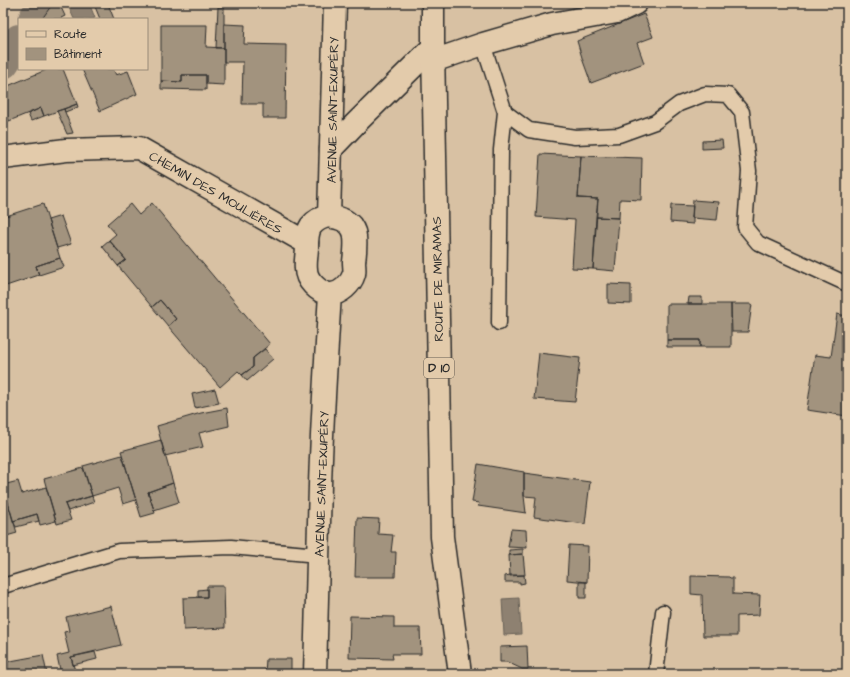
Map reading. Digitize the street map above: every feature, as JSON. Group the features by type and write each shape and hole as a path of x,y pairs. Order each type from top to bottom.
{"street":[{"name":"AVENUE SAINT-EXUPÉRY","path":"329,216 335,3"},
{"name":"ROUTE DE MIRAMAS","path":"433,3 442,537 460,674"},
{"path":"331,149 355,124 433,54 483,44 552,24 617,12 636,3"},
{"name":"CHEMIN DES MOULIÈRES","path":"3,158 66,150 139,148 307,243"},
{"path":"329,216 345,220 350,225 355,238 354,275 346,287 339,292 330,294 314,286 309,279 306,270 308,232 311,226 318,220 322,217 329,216"},
{"name":"AVENUE SAINT-EXUPÉRY","path":"315,674 320,484 330,294"}],"lane":[{"path":"483,44 505,112 501,150 499,324"},
{"path":"505,112 529,130 575,137 619,135 655,122 679,104 705,94 728,95 742,112 749,171 745,226 758,243 847,284"},
{"path":"3,586 119,551 231,547 318,555"},
{"path":"656,674 663,612"}],"shaded area":[{"path":"67,3 89,3 95,18 74,18"},
{"path":"519,598 521,634 504,635 502,599"}],"building":[{"path":"53,3 59,3 65,16 61,18 43,18"},
{"path":"580,3 604,3 581,11"},
{"path":"94,4 108,4 114,18 100,18"},
{"path":"218,7 224,7 224,48 216,48"},
{"path":"644,14 653,37 637,43 644,63 591,83 577,41"},
{"path":"224,24 245,25 244,44 286,45 285,118 263,118 263,104 242,104 243,62 224,62"},
{"path":"161,25 207,25 206,47 224,48 224,85 206,84 206,75 182,75 182,82 161,81"},
{"path":"46,70 63,70 77,104 44,116 41,108 9,121 3,106 3,88"},
{"path":"82,70 114,70 116,75 128,71 137,94 100,111"},
{"path":"182,75 206,75 206,90 161,89 161,81 182,82"},
{"path":"77,104 78,107 65,112 64,109"},
{"path":"41,108 44,116 31,121 28,114"},
{"path":"64,109 73,133 67,134 57,111"},
{"path":"722,140 723,148 702,149 702,141"},
{"path":"540,154 581,156 578,198 598,199 593,269 572,268 575,220 536,217"},
{"path":"581,156 642,158 641,200 620,199 619,218 596,217 598,199 578,198"},
{"path":"693,200 719,202 717,220 692,218"},
{"path":"152,203 270,344 253,358 253,367 242,375 238,371 220,387 168,326 176,319 160,300 152,307 118,266 126,260 109,240 116,234 107,224 130,204 139,215"},
{"path":"43,204 60,258 36,266 39,275 3,287 3,217"},
{"path":"671,205 693,206 693,224 670,222"},
{"path":"61,216 71,244 57,248 48,220"},
{"path":"596,217 619,218 615,271 593,269"},
{"path":"109,240 126,260 118,266 102,246"},
{"path":"60,258 64,267 39,275 36,266"},
{"path":"608,284 631,285 631,304 608,303"},
{"path":"689,297 702,297 702,304 688,304"},
{"path":"160,300 176,319 168,326 152,307"},
{"path":"667,304 731,304 731,347 700,347 700,340 667,340"},
{"path":"731,304 752,304 748,332 732,332"},
{"path":"837,314 847,316 847,416 807,410 815,355 831,357"},
{"path":"667,340 700,340 700,347 667,347"},
{"path":"265,349 273,359 247,381 242,375 253,367 253,358"},
{"path":"539,353 580,358 575,402 534,399"},
{"path":"215,389 219,403 195,408 192,394"},
{"path":"227,408 229,426 199,433 203,447 165,456 157,426 201,413"},
{"path":"161,440 173,483 148,492 155,513 141,517 121,451"},
{"path":"122,455 136,500 123,504 118,488 92,496 83,466"},
{"path":"478,464 524,472 526,513 478,506 479,503 472,502"},
{"path":"83,468 92,496 65,504 71,520 57,524 44,479"},
{"path":"524,473 590,482 585,524 534,517 536,497 524,496"},
{"path":"18,481 22,494 46,487 56,521 40,525 37,514 13,521 3,485"},
{"path":"173,483 179,502 154,510 148,492"},
{"path":"3,486 17,533 3,537"},
{"path":"92,496 94,502 68,511 65,504"},
{"path":"37,514 39,521 16,527 13,521"},
{"path":"357,518 379,519 378,534 393,535 391,552 396,552 395,577 355,577"},
{"path":"511,529 526,530 527,548 508,547"},
{"path":"569,545 588,546 587,582 567,580"},
{"path":"523,549 523,554 509,555 509,550"},
{"path":"523,554 525,575 510,576 509,555"},
{"path":"524,575 525,583 520,584 520,582 505,582 505,576"},
{"path":"691,576 733,578 733,594 760,595 759,615 737,616 737,636 703,636 702,595 691,594"},
{"path":"579,582 586,582 586,598 579,598"},
{"path":"207,586 224,586 225,628 184,630 183,598 207,597"},
{"path":"207,589 207,597 198,597 198,590"},
{"path":"111,606 121,645 71,657 75,671 61,674 57,656 69,653 64,632 69,631 66,617"},
{"path":"350,616 394,617 394,628 420,628 421,654 392,654 393,659 349,658"},
{"path":"527,646 528,669 522,669 507,662 500,662 500,647"},
{"path":"95,652 97,659 73,665 71,657"},
{"path":"43,655 47,674 3,674 3,659 5,662"},
{"path":"266,659 291,659 291,674 265,674"}],"waterway":[{"path":"35,18 45,3"},
{"path":"3,63 18,41"}]}
